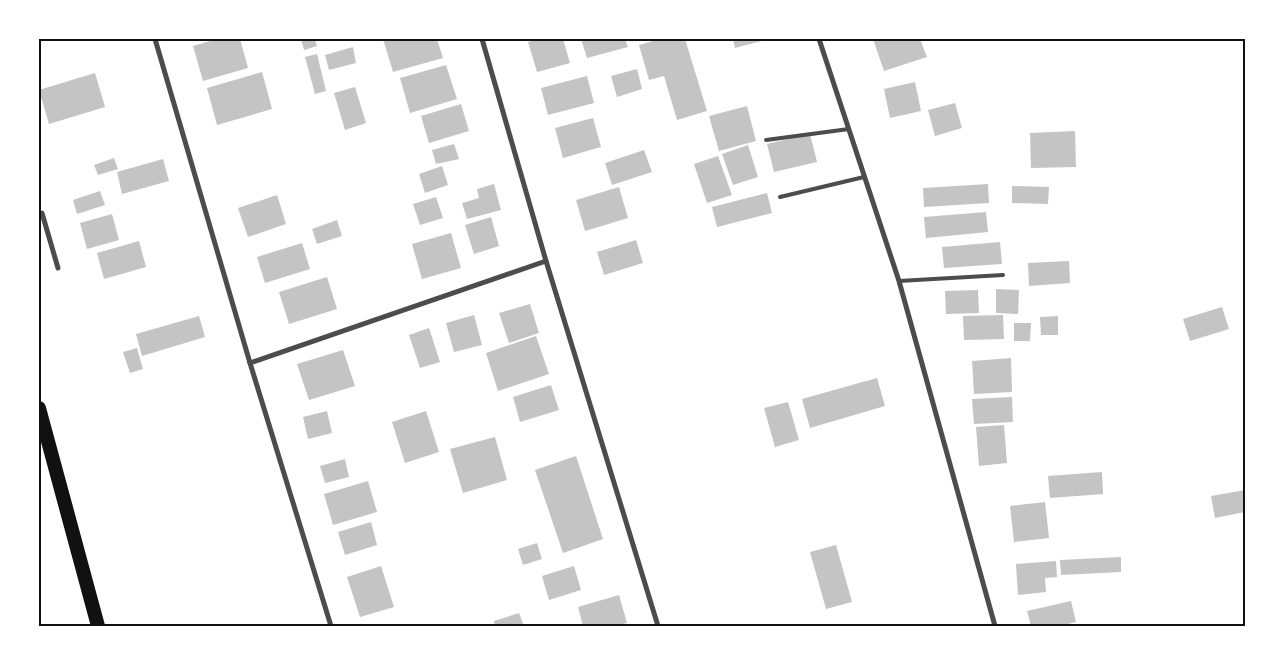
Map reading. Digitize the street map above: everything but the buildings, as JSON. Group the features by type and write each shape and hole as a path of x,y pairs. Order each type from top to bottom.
{"highway":[{"path":"39,408 43,437 98,626"}],"street":[{"path":"155,39 250,363 331,626"},
{"path":"482,39 546,261 658,626"},
{"path":"819,39 899,281 995,626"},
{"path":"39,214 42,213 58,268"},
{"path":"250,363 546,261"}],"lane":[{"path":"766,140 849,129"},
{"path":"780,197 864,176"},
{"path":"899,281 1003,274"}]}
